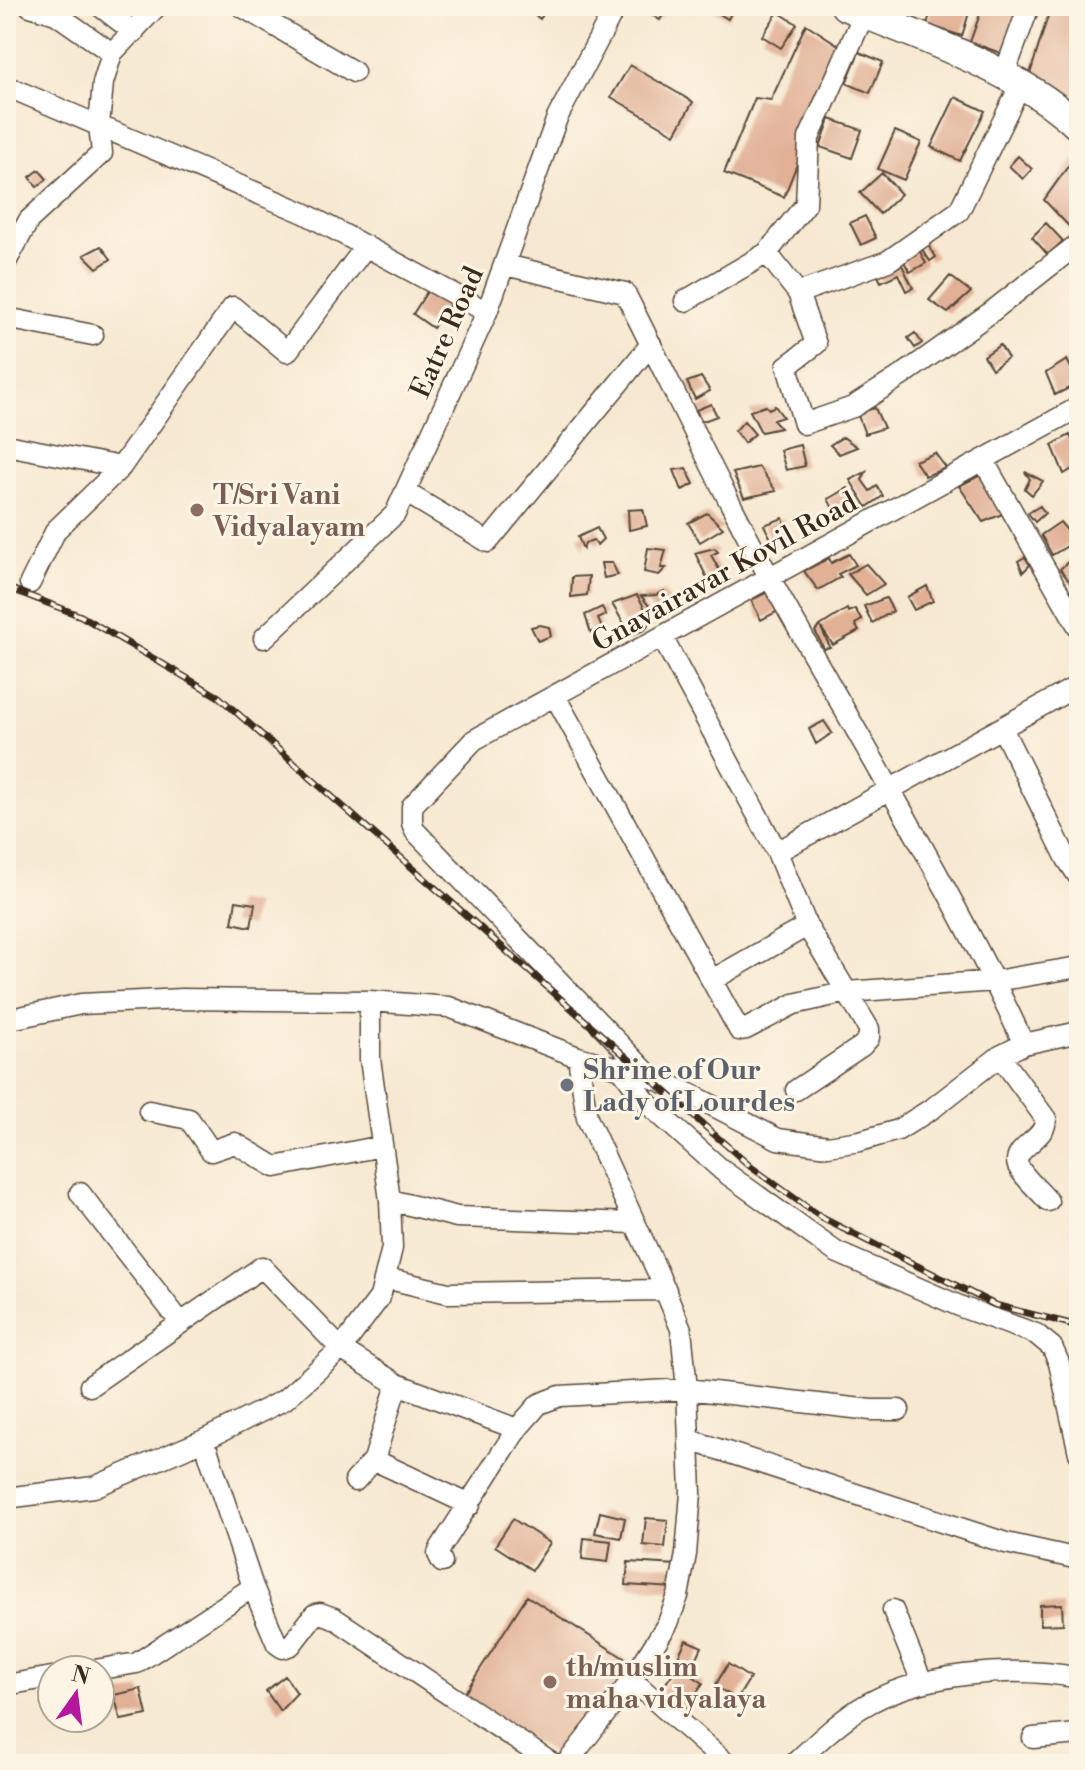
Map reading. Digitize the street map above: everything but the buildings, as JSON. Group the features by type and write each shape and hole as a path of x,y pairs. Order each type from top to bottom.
{"highway":[{"path":"856,9 1013,80 1079,127"}],"street":[{"path":"30,6 56,14 112,53"},
{"path":"100,6 134,32"},
{"path":"6,262 29,220 102,153 99,125 103,83 112,53 157,6"},
{"path":"241,6 354,72"},
{"name":"Eatre Road","path":"264,638 395,514 487,312 557,118 616,6"},
{"path":"798,293 888,261 959,211 1013,80 1029,6"},
{"path":"685,301 767,253 806,204 809,138 856,9"},
{"path":"6,86 304,213 487,312"},
{"path":"767,253 798,293 816,344 787,366 804,424 853,407 904,374 990,313 1079,243"},
{"path":"30,583 56,530 121,467 233,307 287,352 366,246"},
{"path":"505,265 625,293 770,578 891,789 995,981 1024,1044"},
{"path":"6,318 93,335"},
{"path":"405,492 488,542 651,344"},
{"name":"Gnavairavar Kovil Road","path":"651,1077 415,831 412,806 474,740 1078,410"},
{"path":"6,445 121,467"},
{"path":"983,460 1079,628"},
{"path":"662,637 777,852 807,926 869,1029 869,1038 862,1046 796,1090"},
{"path":"777,852 1079,685"},
{"path":"555,696 739,1030 794,1004 847,992 995,981 1079,967"},
{"path":"1002,728 1079,877"},
{"path":"712,980 807,926"},
{"path":"6,1020 81,1004 182,999 370,1001 449,1007 578,1057 651,1077 778,1139 828,1146 898,1130 933,1108 1000,1056 1024,1044 1079,1032"},
{"path":"6,1498 94,1487 204,1440 284,1400 341,1349 380,1297 392,1248 390,1200 370,1059 370,1001"},
{"path":"1000,1056 1046,1119 1042,1133 1020,1153 1017,1160 1019,1168 1048,1201"},
{"path":"566,1764 632,1680 668,1623 678,1596 686,1554 691,1493 681,1329 587,1118 578,1057"},
{"path":"620,1067 648,1104 723,1171 836,1252 964,1308 1036,1334 1052,1347 1059,1363 1079,1453"},
{"path":"149,1111 189,1119 211,1151 235,1143 275,1167 382,1146"},
{"path":"80,1193 181,1323"},
{"path":"390,1200 457,1217 634,1223"},
{"path":"90,1386 262,1267 341,1349 397,1384 517,1429"},
{"path":"385,1278 448,1293 666,1290"},
{"path":"355,1481 374,1460 397,1384"},
{"path":"442,1562 438,1554 441,1547 517,1429 539,1404 560,1396 687,1389 871,1410 899,1410"},
{"path":"204,1440 253,1587 277,1644 283,1648 291,1645 314,1615 320,1613 334,1618 553,1764"},
{"path":"690,1440 1006,1543 1079,1559"},
{"path":"374,1460 470,1505"},
{"path":"116,1666 137,1663 253,1587"},
{"path":"893,1610 922,1682"},
{"path":"794,1764 860,1708 922,1682 993,1674 1054,1673 1079,1678"},
{"path":"6,1685 36,1680"},
{"path":"632,1680 727,1764"},
{"path":"1033,1738 1079,1734"}],"railway":[{"path":"6,587 81,616 219,697 751,1167 822,1218 995,1305 1079,1326"}],"place":[{"name":"T/Sri Vani Vidyalayam","path":"197,510"},
{"name":"Shrine of Our Lady of Lourdes","path":"567,1085"},
{"name":"th/muslim maha vidyalaya","path":"550,1682"}]}
